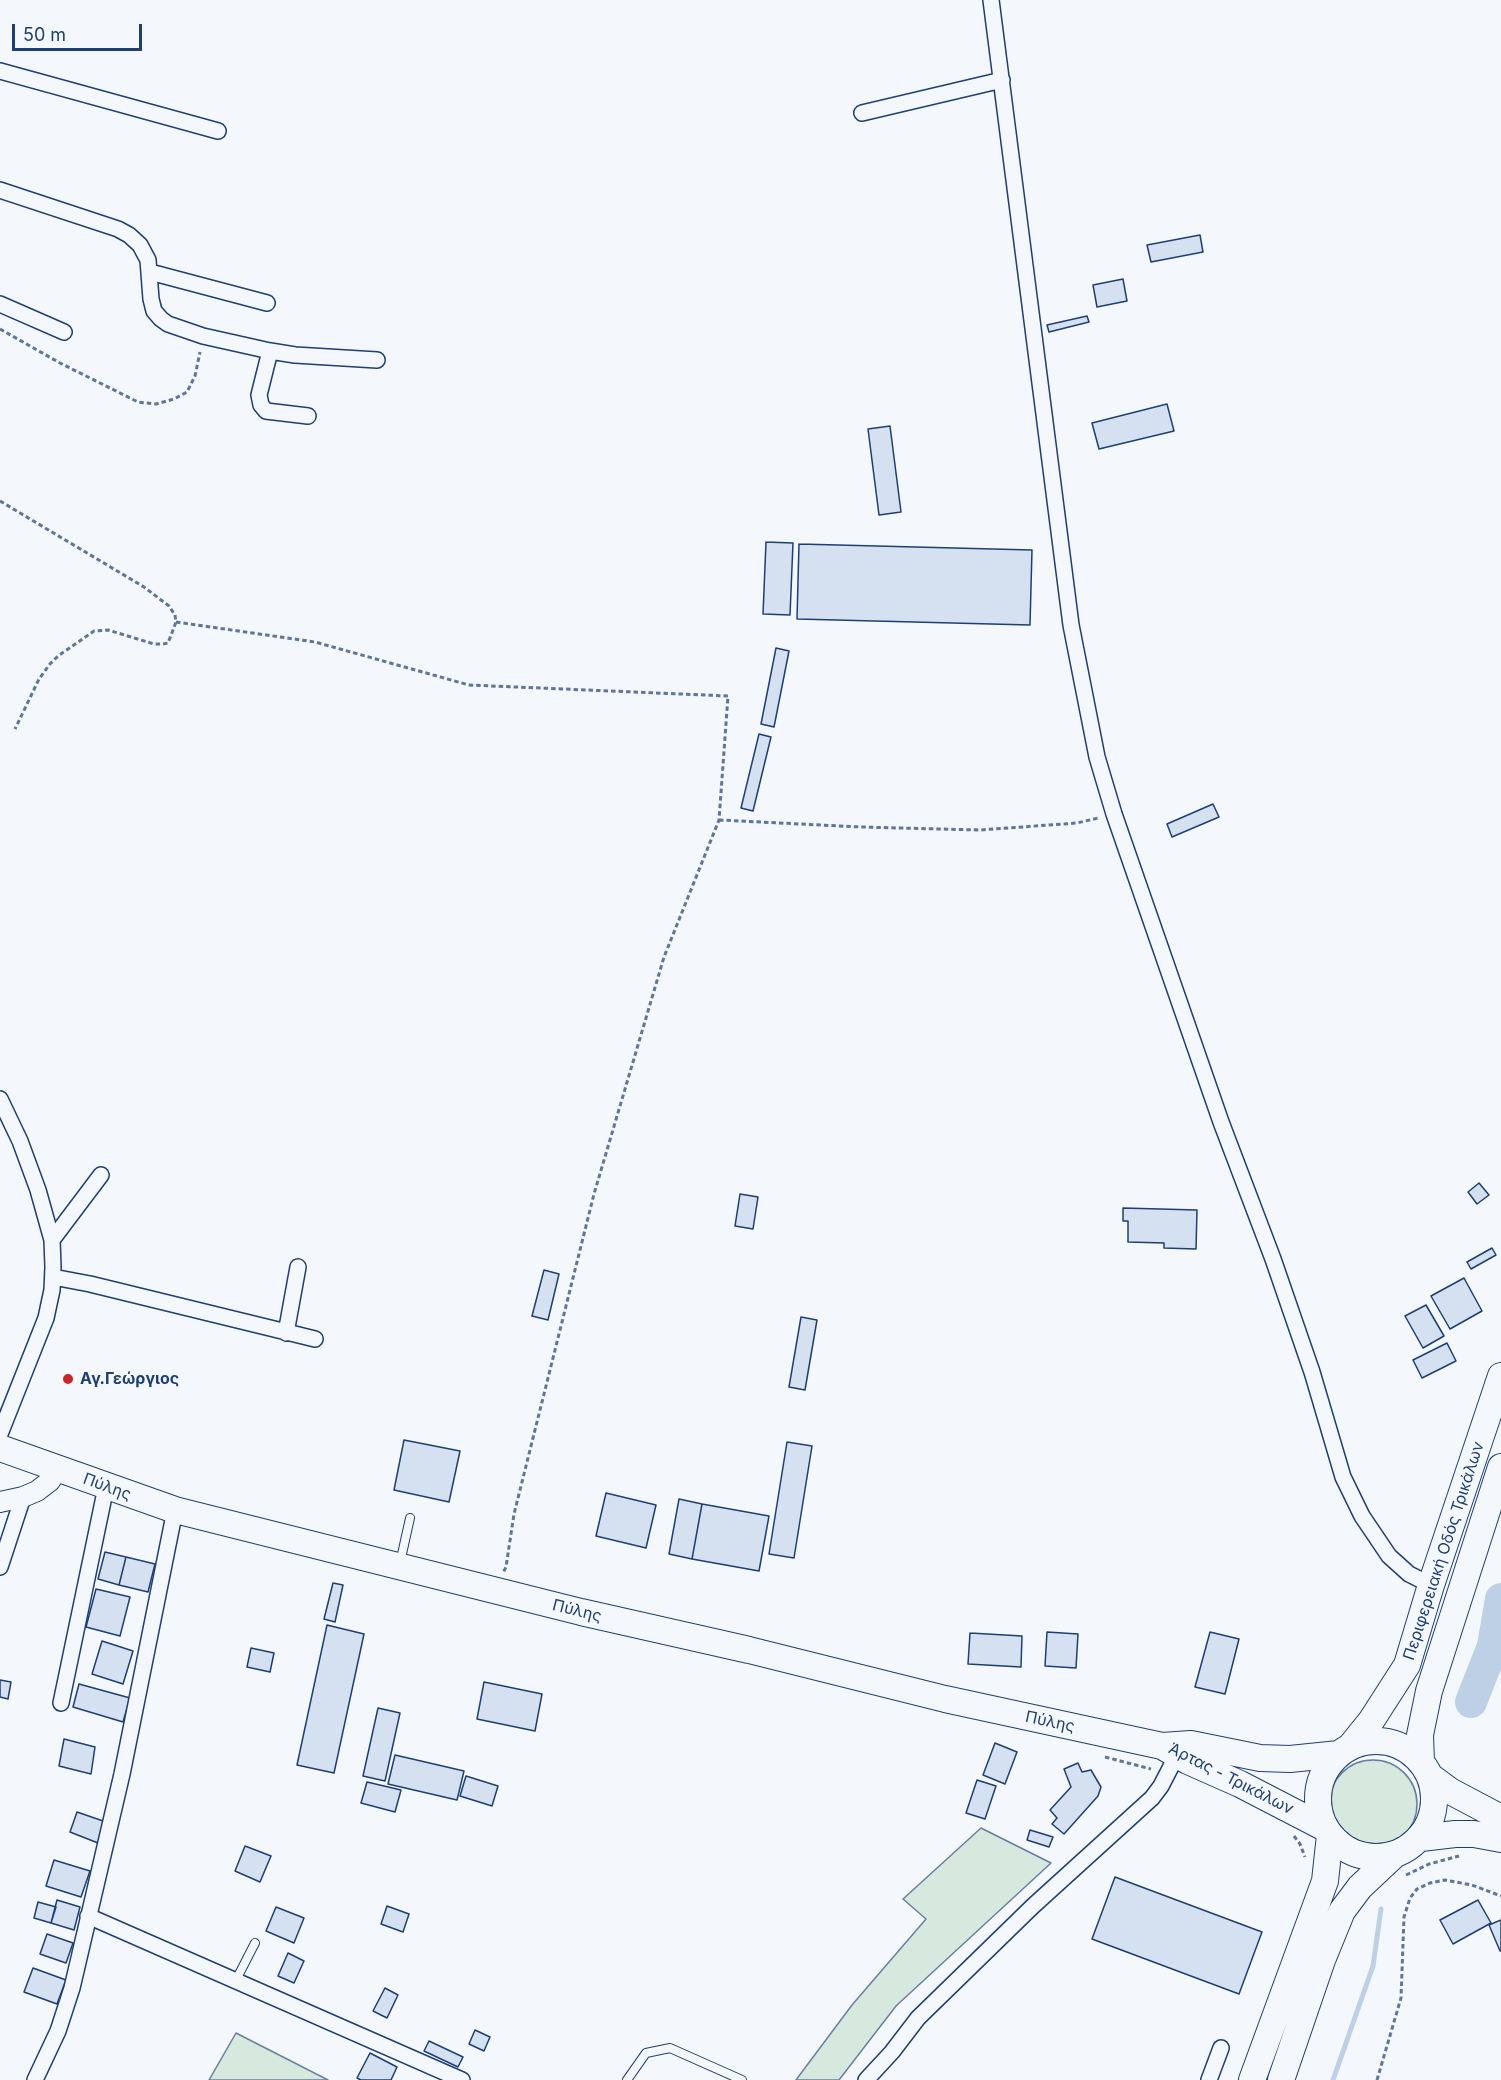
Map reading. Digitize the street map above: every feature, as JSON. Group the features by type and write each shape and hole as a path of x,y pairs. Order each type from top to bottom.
{"main road":[{"name":"Περιφερειακή Οδός Τρικάλων","path":"1344,1751 1382,1705 1407,1665 1431,1585 1501,1376"},
{"name":"Πύλης","path":"0,1448 175,1510 399,1567 945,1699 1169,1758"},
{"name":"Περιφερειακή Οδός Τρικάλων","path":"1426,1769 1420,1735 1423,1711 1501,1467"},
{"path":"1398,1866 1359,1855 1343,1847 1328,1831 1318,1809 1319,1789 1326,1770 1344,1751 1368,1741 1388,1742 1406,1749 1450,1791 1501,1818"},
{"name":"Άρτας - Τρικάλων","path":"1169,1758 1191,1744 1260,1758 1290,1759 1344,1751"},
{"name":"Άρτας - Τρικάλων","path":"1169,1758 1240,1784 1328,1831"},
{"path":"1281,2080 1322,1960 1342,1911 1366,1881 1398,1866 1408,1848 1421,1838 1429,1824 1434,1809 1435,1793 1426,1769"},
{"path":"1252,2080 1325,1881 1328,1831"},
{"path":"1421,1838 1474,1834 1501,1839"}],"street":[{"path":"991,0 1071,625 1098,758 1114,814 1221,1122 1277,1270 1312,1372 1346,1483 1362,1516 1389,1556 1409,1574 1431,1585"},
{"path":"0,71 218,131"},
{"path":"862,113 1002,80"},
{"path":"0,190 118,229 129,235 140,245 148,260 154,311 168,324 203,336 270,351 295,355 377,360"},
{"path":"150,272 267,303"},
{"path":"0,304 64,332"},
{"path":"270,351 259,395 261,405 266,411 308,416"},
{"path":"0,1099 20,1141 38,1190 52,1240 53,1278 51,1299 43,1328 0,1434"},
{"path":"52,1240 101,1175"},
{"path":"286,1333 298,1267"},
{"path":"53,1278 102,1287 315,1339"},
{"path":"0,1502 23,1497 50,1481 58,1469"},
{"path":"61,1703 106,1487"},
{"path":"0,1567 23,1497"},
{"path":"35,2080 58,2031 72,1989 122,1774 175,1510"},
{"path":"866,2080 892,2052 918,2018 1033,1906 1152,1798 1169,1758"},
{"path":"88,1916 462,2080"},
{"path":"1209,2080 1221,2048"}],"lane":[{"path":"399,1567 410,1518"},
{"path":"235,1982 255,1943"},
{"path":"627,2080 646,2053 670,2048 742,2080"}],"path":[{"path":"0,329 60,363 138,402 156,404 174,399 187,392 195,376 203,336"},
{"path":"0,501 144,587 169,606 177,622 168,643 163,644 154,644 108,630 94,631 50,664 39,679 15,729"},
{"path":"177,622 315,642 469,685 728,696 718,820 664,957 594,1194 514,1515 506,1567 498,1591"},
{"path":"718,820 981,830 1077,823 1114,814"},
{"path":"1098,1755 1169,1758"},
{"path":"1289,1831 1300,1844 1306,1864"},
{"path":"1398,1866 1429,1864 1466,1854"},
{"path":"1377,2080 1401,1998 1404,1917 1410,1898 1417,1889 1445,1880 1472,1885 1501,1896"}],"shaded area":[{"path":"1373,1760 1390,1763 1404,1773 1414,1787 1417,1804 1414,1821 1404,1835 1390,1845 1373,1848 1356,1845 1342,1835 1332,1821 1329,1804 1332,1787 1342,1773 1356,1763"},
{"path":"981,1828 1051,1863 896,2006 839,2080 796,2080 852,2005 926,1919 903,1899"},
{"path":"236,2033 328,2080 209,2080"}],"building":[{"path":"1200,235 1203,252 1151,262 1147,245"},
{"path":"1123,279 1127,301 1097,307 1093,285"},
{"path":"1087,316 1089,322 1049,332 1047,325"},
{"path":"1167,404 1174,431 1099,449 1092,423"},
{"path":"890,426 901,512 879,515 868,429"},
{"path":"766,542 793,543 790,615 763,614"},
{"path":"799,544 1032,550 1030,625 797,619"},
{"path":"776,648 789,651 774,727 761,724"},
{"path":"759,734 771,737 753,811 741,808"},
{"path":"1213,804 1219,817 1172,837 1167,824"},
{"path":"1479,1183 1489,1195 1477,1204 1468,1192"},
{"path":"740,1194 758,1197 753,1229 735,1226"},
{"path":"1123,1208 1197,1210 1196,1249 1164,1248 1164,1243 1128,1242 1128,1221 1123,1221"},
{"path":"1492,1248 1496,1255 1471,1269 1467,1262"},
{"path":"544,1270 559,1274 548,1320 532,1316"},
{"path":"1464,1278 1482,1311 1450,1329 1431,1296"},
{"path":"1426,1305 1444,1336 1423,1348 1405,1316"},
{"path":"801,1317 817,1320 805,1390 789,1387"},
{"path":"1447,1343 1456,1361 1422,1378 1413,1360"},
{"path":"404,1440 460,1451 449,1502 394,1490"},
{"path":"787,1442 812,1446 794,1558 769,1554"},
{"path":"606,1493 656,1505 646,1548 596,1536"},
{"path":"679,1499 702,1504 692,1559 669,1554"},
{"path":"702,1504 769,1516 759,1571 692,1559"},
{"path":"105,1552 126,1557 119,1585 98,1579"},
{"path":"126,1557 155,1564 148,1592 119,1585"},
{"path":"333,1583 343,1585 335,1622 324,1619"},
{"path":"96,1589 130,1597 120,1636 86,1627"},
{"path":"327,1625 364,1634 334,1773 297,1765"},
{"path":"1047,1632 1078,1634 1076,1668 1045,1666"},
{"path":"1210,1632 1239,1639 1225,1694 1195,1687"},
{"path":"970,1633 1022,1636 1021,1667 968,1664"},
{"path":"102,1641 133,1651 123,1684 92,1674"},
{"path":"251,1648 274,1653 270,1672 247,1667"},
{"path":"0,1680 11,1682 8,1699 0,1697"},
{"path":"484,1682 542,1694 535,1731 477,1719"},
{"path":"79,1684 130,1698 123,1722 73,1707"},
{"path":"378,1708 400,1713 385,1781 363,1776"},
{"path":"64,1739 95,1747 91,1774 59,1766"},
{"path":"995,1743 1017,1752 1005,1784 983,1775"},
{"path":"395,1755 464,1771 457,1800 388,1784"},
{"path":"1078,1763 1082,1772 1091,1770 1101,1787 1098,1796 1064,1834 1052,1824 1057,1818 1050,1810 1071,1787 1064,1769"},
{"path":"466,1776 498,1786 492,1806 460,1796"},
{"path":"977,1780 996,1786 985,1819 966,1813"},
{"path":"367,1782 401,1790 395,1812 361,1803"},
{"path":"77,1812 106,1822 98,1843 70,1832"},
{"path":"1030,1830 1053,1837 1049,1847 1027,1840"},
{"path":"245,1846 271,1856 260,1882 235,1871"},
{"path":"54,1860 90,1871 81,1897 46,1886"},
{"path":"1115,1877 1262,1932 1239,1994 1092,1939"},
{"path":"57,1900 80,1907 74,1930 51,1923"},
{"path":"1478,1900 1491,1923 1453,1944 1440,1920"},
{"path":"38,1902 56,1907 51,1923 34,1918"},
{"path":"387,1906 409,1914 403,1932 381,1924"},
{"path":"276,1907 304,1918 294,1943 266,1931"},
{"path":"1501,1920 1501,1951 1500,1951 1489,1925"},
{"path":"47,1934 73,1943 66,1963 40,1954"},
{"path":"288,1953 304,1961 294,1983 278,1976"},
{"path":"33,1968 66,1980 57,2004 24,1992"},
{"path":"385,1988 398,1995 387,2018 373,2011"},
{"path":"475,2030 490,2037 484,2051 469,2044"},
{"path":"429,2041 463,2057 458,2067 424,2051"},
{"path":"370,2053 397,2067 391,2080 357,2078"}],"waterway":[{"path":"1471,1702 1493,1646 1501,1599"},
{"path":"1333,2080 1373,1966 1381,1909"}],"place":[{"name":"Αγ.Γεώργιος","path":"68,1379"}]}
